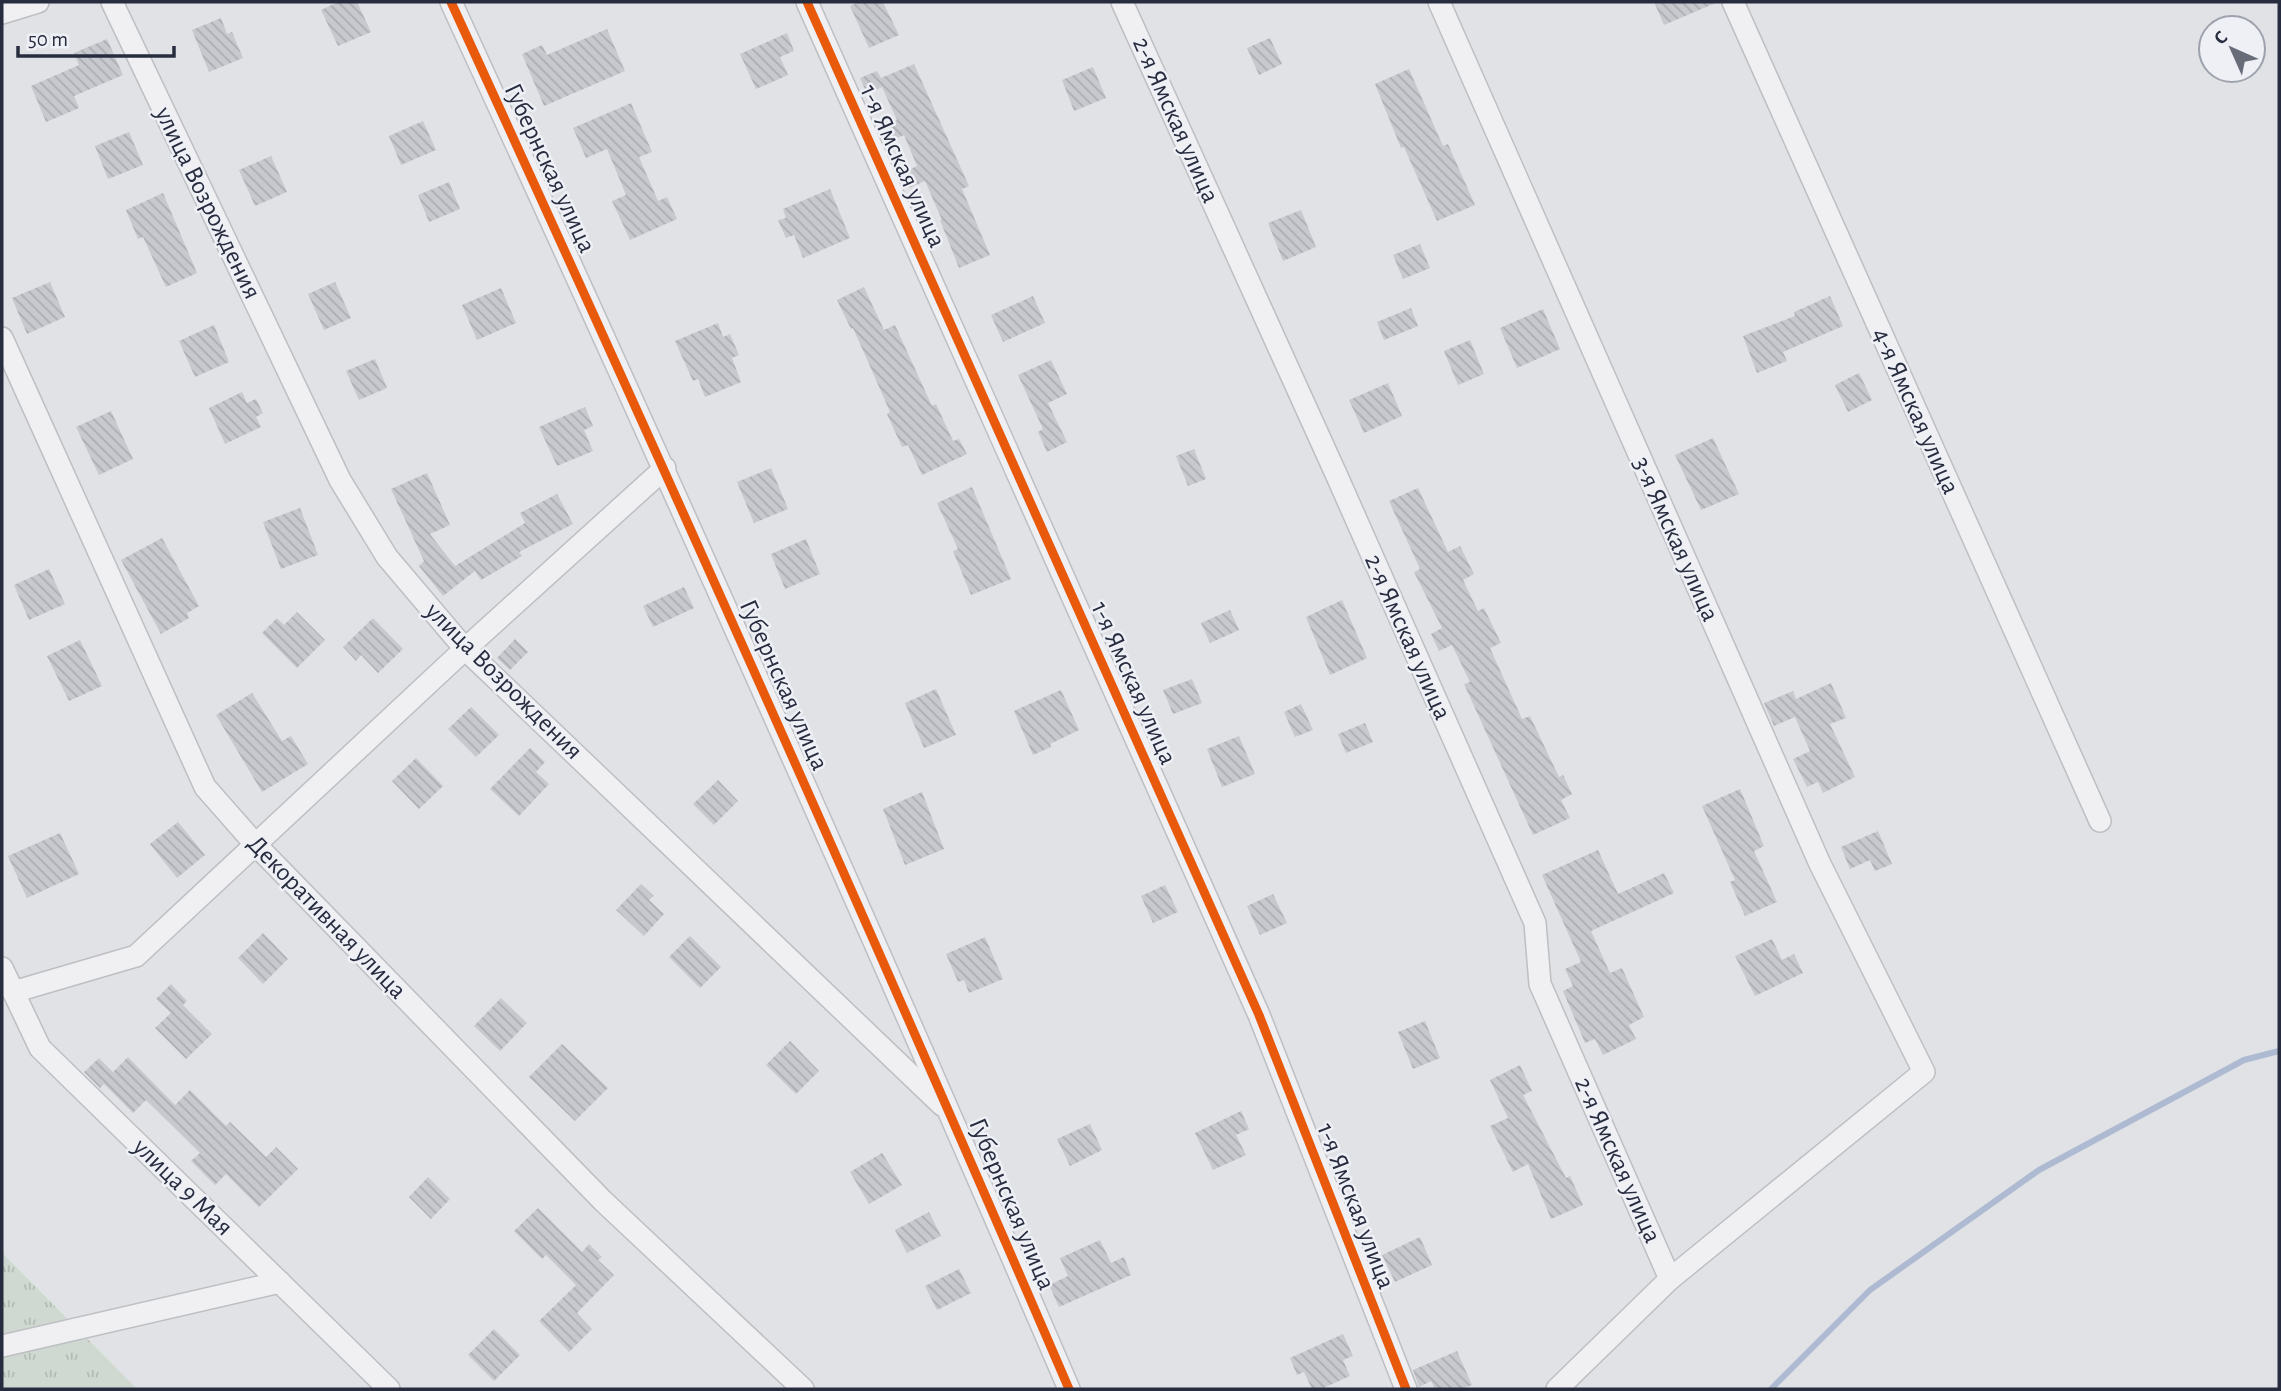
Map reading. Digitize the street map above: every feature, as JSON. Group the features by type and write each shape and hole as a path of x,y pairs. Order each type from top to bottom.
{"street":[{"path":"2,13 38,2"},
{"name":"улица Возрождения","path":"112,2 340,480 387,556 465,649 951,1113"},
{"name":"Губернская улица","path":"451,2 665,468 951,1113 1069,1389"},
{"name":"1-я Ямская улица","path":"807,2 1259,1015 1406,1389"},
{"name":"2-я Ямская улица","path":"1122,2 1535,923 1540,984 1670,1279"},
{"name":"3-я Ямская улица","path":"1439,2 1820,864 1924,1072 1670,1279"},
{"name":"4-я Ямская улица","path":"1733,2 2100,821"},
{"name":"Декоративная улица","path":"2,338 205,788 256,845 603,1201 803,1389"},
{"path":"13,992 135,956 465,649 665,468"},
{"name":"улица 9 Мая","path":"2,968 40,1048 389,1389"},
{"path":"1557,1389 1670,1279"},
{"path":"2,1346 280,1282"}],"green space":[{"path":"2,1253 137,1389 2,1389"}],"building":[{"path":"338,2 357,2 371,32 338,46 321,10"},
{"path":"859,2 883,2 899,35 869,48 850,6"},
{"path":"1654,2 1718,2 1664,25"},
{"path":"221,18 227,34 232,32 243,58 209,72 192,30"},
{"path":"607,29 625,71 544,106 522,54 542,45 547,55"},
{"path":"787,33 794,51 780,57 788,75 756,89 740,54"},
{"path":"1270,38 1282,64 1259,75 1247,48"},
{"path":"107,39 123,75 74,96 79,108 46,122 31,86 79,65 74,53"},
{"path":"914,64 969,186 962,189 990,255 959,268 925,181 909,188 903,173 917,166 904,135 888,142 881,127 897,120 882,87 867,94 860,78 877,71 881,78"},
{"path":"1093,67 1106,98 1074,111 1062,80"},
{"path":"1409,69 1443,146 1448,144 1475,205 1437,221 1404,147 1401,148 1375,84"},
{"path":"631,103 652,152 639,157 658,201 667,197 677,219 630,240 612,201 626,195 607,149 586,158 573,128"},
{"path":"423,121 436,150 401,165 389,136"},
{"path":"129,132 143,165 108,179 95,146"},
{"path":"271,156 287,192 255,206 239,170"},
{"path":"449,182 460,209 429,222 418,195"},
{"path":"830,189 850,238 803,258 794,235 786,238 778,220 786,218 783,209"},
{"path":"163,193 197,273 166,287 143,237 138,239 126,210"},
{"path":"1301,210 1316,247 1283,261 1268,223"},
{"path":"1420,244 1430,268 1403,279 1393,255"},
{"path":"50,282 65,317 27,334 12,298"},
{"path":"335,282 351,318 324,330 308,294"},
{"path":"864,287 884,330 895,325 932,406 936,404 953,441 959,439 967,454 922,475 908,445 902,447 869,364 837,300"},
{"path":"501,288 516,323 477,340 462,305"},
{"path":"1033,296 1045,323 1003,342 991,315"},
{"path":"1830,296 1843,326 1783,352 1787,361 1757,373 1743,336 1795,316 1794,312"},
{"path":"1411,308 1418,326 1384,340 1377,322"},
{"path":"1543,309 1560,349 1517,368 1500,328"},
{"path":"718,323 723,337 730,334 739,355 732,358 741,382 705,397 698,379 693,381 675,341"},
{"path":"214,325 229,362 195,377 179,341"},
{"path":"1470,340 1484,374 1458,385 1444,351"},
{"path":"375,359 387,388 359,400 346,371"},
{"path":"1051,360 1067,394 1048,403 1067,442 1047,452 1038,432 1043,429 1018,375"},
{"path":"1859,373 1872,400 1848,412 1835,385"},
{"path":"1388,383 1402,416 1364,433 1349,400"},
{"path":"242,392 247,403 256,399 263,413 256,417 261,427 225,444 209,408"},
{"path":"585,407 593,426 584,430 593,451 557,466 539,427"},
{"path":"111,411 133,459 99,475 76,427"},
{"path":"1713,438 1739,494 1701,510 1675,455"},
{"path":"1194,449 1206,479 1188,486 1176,456"},
{"path":"771,468 788,509 754,523 737,482"},
{"path":"427,473 450,525 430,534 455,566 525,523 520,513 557,494 573,524 519,552 522,556 481,580 475,571 443,596 419,566 424,561 391,489"},
{"path":"972,487 1011,579 971,595 953,551 958,549 937,503"},
{"path":"1418,488 1448,552 1460,546 1474,574 1463,580 1478,611 1484,608 1501,643 1490,648 1522,719 1530,716 1559,777 1563,775 1572,794 1561,800 1570,818 1533,835 1464,684 1470,682 1452,645 1439,651 1431,634 1442,628 1414,572 1420,569 1389,501"},
{"path":"300,508 318,555 281,569 263,522"},
{"path":"162,538 199,606 187,613 189,618 161,634 121,560"},
{"path":"806,539 820,574 785,589 771,554"},
{"path":"49,569 65,604 29,620 14,585"},
{"path":"684,587 694,608 653,627 643,606"},
{"path":"1342,600 1367,658 1330,675 1306,617"},
{"path":"1230,610 1239,630 1210,643 1201,623"},
{"path":"297,612 325,640 297,668 262,633 277,618 284,625"},
{"path":"373,618 403,649 378,673 361,655 356,661 343,647"},
{"path":"515,639 528,652 510,670 497,658"},
{"path":"80,640 102,686 69,701 47,656"},
{"path":"1192,679 1202,703 1173,714 1163,690"},
{"path":"1831,683 1846,718 1830,724 1855,777 1823,793 1818,782 1807,787 1793,759 1810,751 1795,717 1774,726 1764,703 1793,691 1796,699"},
{"path":"936,689 956,735 924,748 905,703"},
{"path":"1061,690 1079,730 1033,755 1014,711"},
{"path":"252,693 282,741 291,736 308,764 262,792 216,715"},
{"path":"1301,704 1313,730 1295,737 1284,712"},
{"path":"471,707 499,735 476,757 448,729"},
{"path":"1365,723 1373,742 1346,753 1338,734"},
{"path":"1239,736 1255,774 1222,787 1207,749"},
{"path":"530,748 545,762 536,772 549,784 519,816 490,789"},
{"path":"416,758 443,786 419,809 392,781"},
{"path":"718,780 738,801 714,825 693,804"},
{"path":"1740,789 1764,846 1754,851 1777,902 1745,916 1730,882 1735,880 1702,806"},
{"path":"922,792 944,849 905,865 883,809"},
{"path":"178,822 205,855 177,878 150,844"},
{"path":"1878,831 1892,864 1875,871 1870,860 1850,869 1841,847"},
{"path":"60,833 79,874 27,898 8,856"},
{"path":"1598,850 1618,894 1664,873 1674,893 1591,931 1610,973 1622,968 1644,1017 1629,1025 1636,1039 1603,1055 1595,1039 1585,1043 1563,991 1573,986 1565,969 1581,962 1542,875"},
{"path":"641,884 654,896 649,900 664,914 644,936 616,910"},
{"path":"1165,885 1178,912 1153,923 1141,896"},
{"path":"1273,894 1287,923 1260,935 1247,906"},
{"path":"263,933 288,959 263,984 238,958"},
{"path":"690,936 721,967 700,988 669,957"},
{"path":"985,937 1003,979 969,993 964,980 958,982 946,954"},
{"path":"1772,939 1782,960 1794,954 1803,973 1755,996 1735,956"},
{"path":"171,984 187,1001 183,1005 212,1034 186,1059 155,1028 171,1013 156,999"},
{"path":"501,998 527,1023 500,1051 474,1026"},
{"path":"1425,1021 1440,1058 1413,1069 1398,1032"},
{"path":"790,1041 819,1071 796,1094 766,1065"},
{"path":"562,1044 608,1088 575,1121 529,1077"},
{"path":"128,1057 175,1105 190,1090 226,1126 230,1122 266,1157 276,1147 298,1169 259,1207 226,1174 215,1185 191,1161 200,1153 146,1100 133,1113 104,1084 100,1088 84,1072 99,1058 113,1072"},
{"path":"1520,1065 1532,1091 1523,1095 1566,1178 1570,1176 1583,1205 1551,1219 1528,1164 1513,1172 1490,1126 1508,1118 1490,1080"},
{"path":"1241,1111 1249,1129 1236,1135 1246,1155 1213,1170 1195,1133"},
{"path":"1090,1124 1102,1150 1070,1166 1057,1139"},
{"path":"882,1153 902,1185 869,1204 850,1172"},
{"path":"428,1177 450,1199 431,1219 409,1197"},
{"path":"538,1208 582,1252 589,1244 602,1257 598,1260 614,1275 577,1313 592,1329 569,1352 539,1321 576,1285 546,1255 542,1259 514,1231"},
{"path":"929,1212 941,1236 907,1253 895,1230"},
{"path":"1420,1237 1432,1265 1395,1282 1382,1255"},
{"path":"1100,1240 1111,1263 1124,1257 1131,1275 1059,1307 1049,1285 1068,1276 1060,1258"},
{"path":"959,1269 971,1293 937,1310 925,1286"},
{"path":"494,1329 520,1355 494,1381 468,1355"},
{"path":"1343,1334 1353,1356 1343,1360 1350,1376 1321,1389 1312,1389 1304,1372 1297,1375 1290,1358"},
{"path":"1457,1351 1472,1385 1461,1389 1435,1389 1431,1381 1419,1387 1413,1370"}],"waterway":[{"path":"1771,1389 1870,1290 2039,1170 2244,1060 2279,1051"}],"cycle path":[{"path":"451,2 764,694 1069,1389"},
{"path":"807,2 1259,1015 1406,1389"}]}
